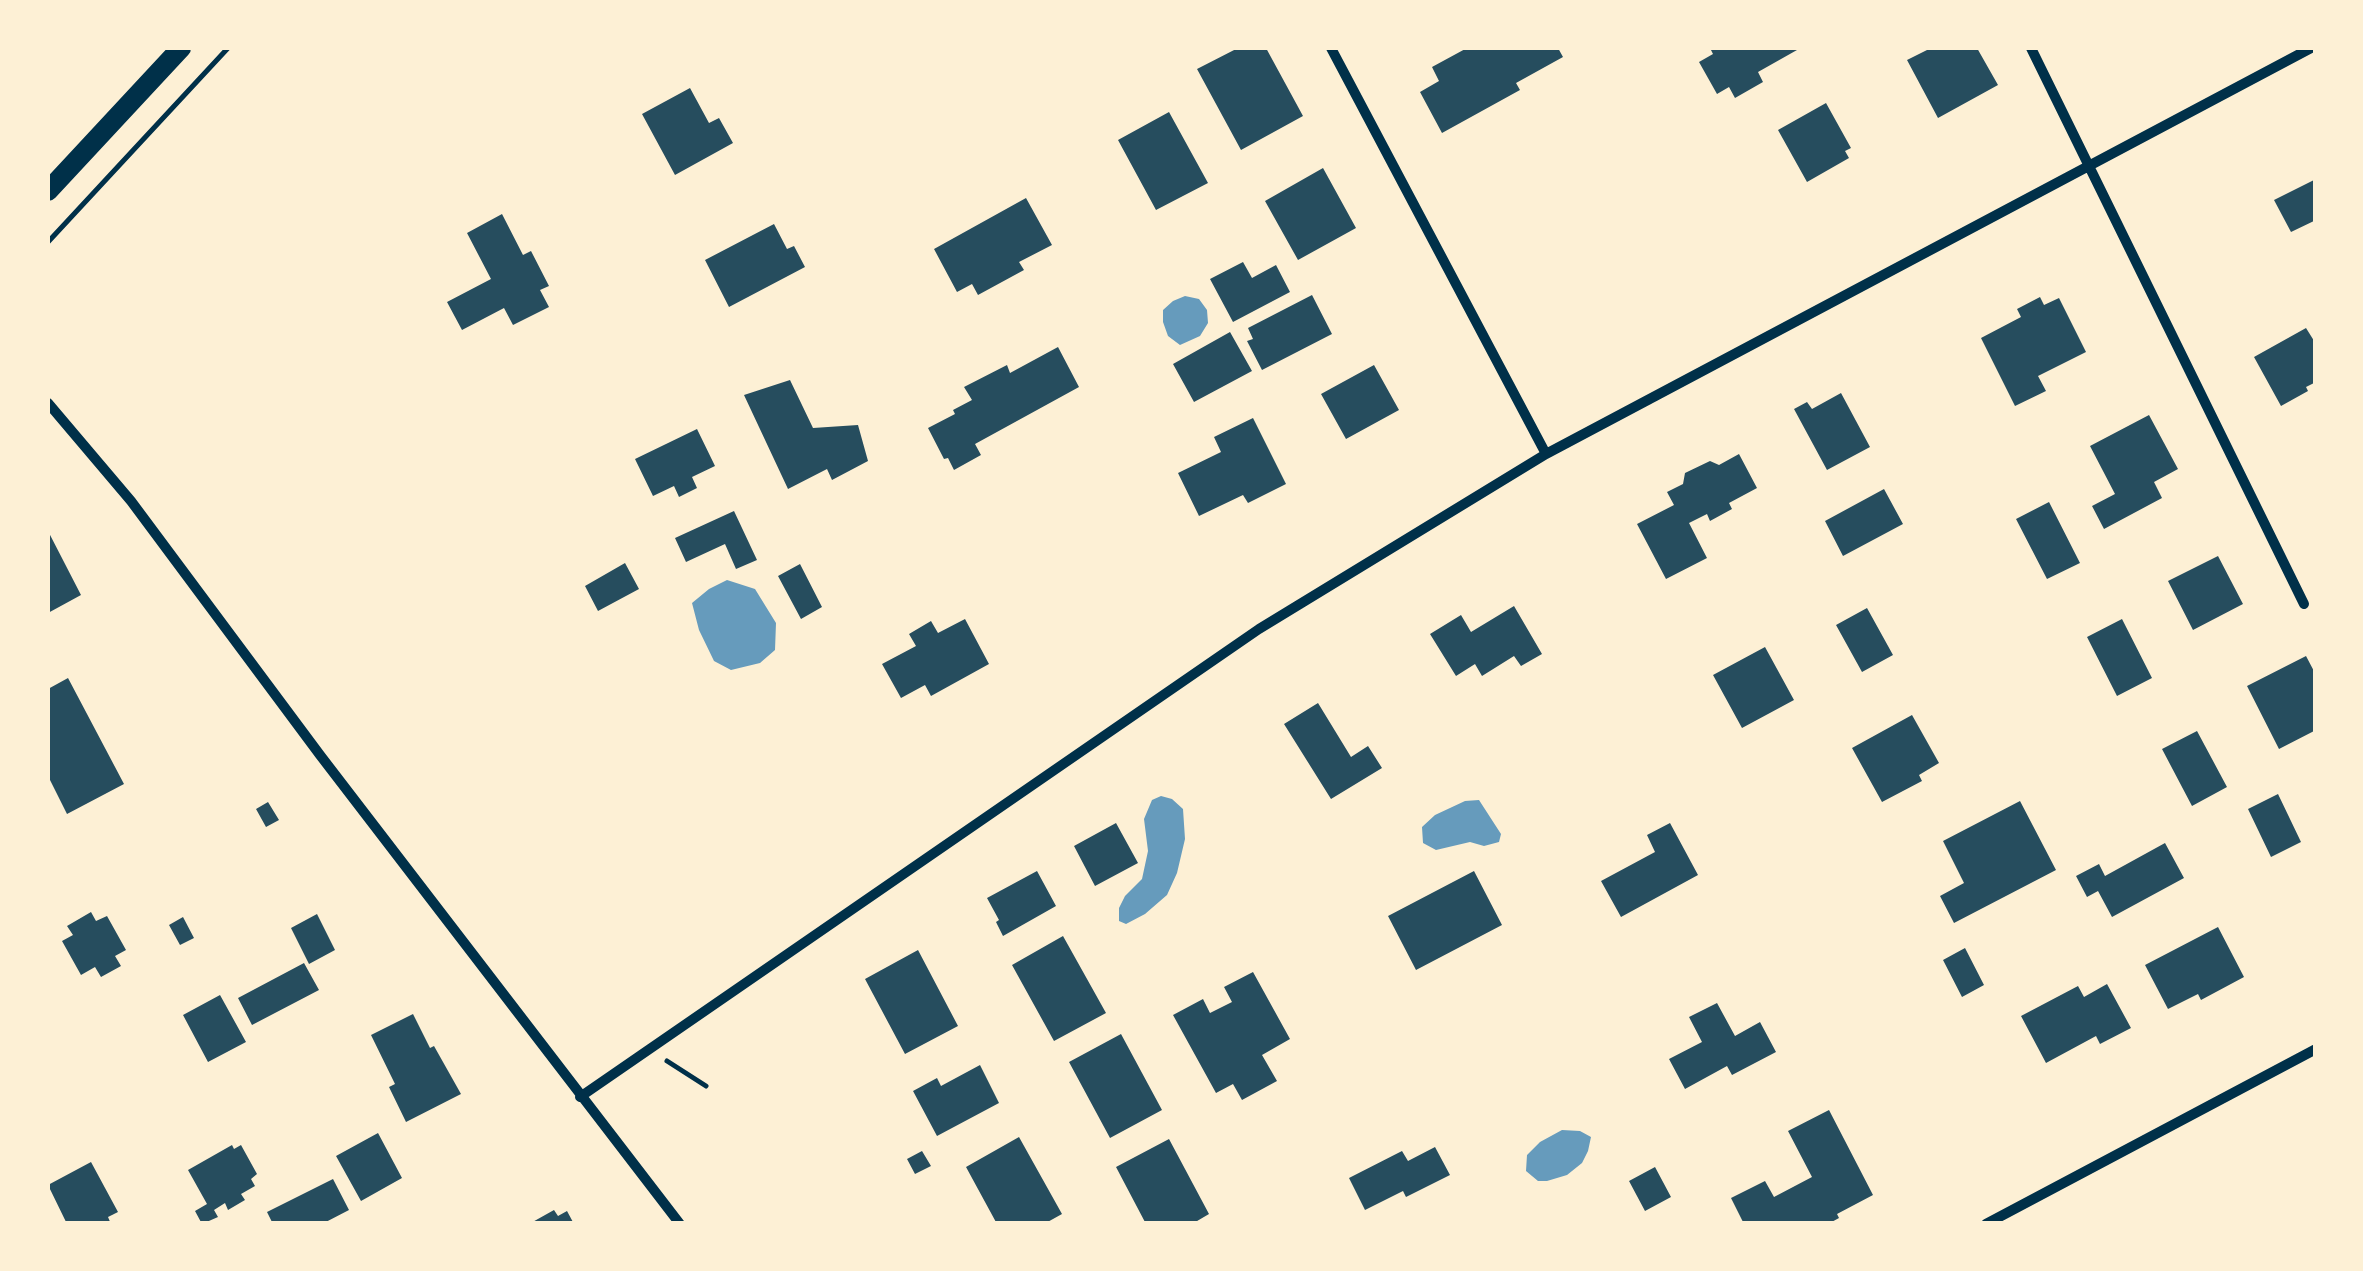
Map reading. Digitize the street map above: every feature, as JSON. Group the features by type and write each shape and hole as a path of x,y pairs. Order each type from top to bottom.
{"main road":[{"path":"48,191 181,48"}],"street":[{"path":"1330,48 1546,454"},
{"path":"2030,48 2304,604"},
{"path":"580,1097 1259,629 1546,454 2312,48"},
{"path":"48,403 131,501 680,1224"},
{"path":"1986,1224 2316,1049"}],"path":[{"path":"48,242 228,48"},
{"path":"648,1049 706,1086"}],"water":[{"path":"1185,296 1199,299 1207,310 1208,323 1200,336 1180,345 1168,336 1163,310"},
{"path":"727,580 755,589 776,623 775,650 760,663 731,670 714,661 699,630 692,603"},
{"path":"1161,796 1172,799 1183,809 1185,839 1177,873 1167,895 1126,924 1119,921 1119,908 1142,879 1148,851 1144,819 1152,800"},
{"path":"1479,800 1501,834 1499,842 1484,846 1470,842 1436,850 1423,843 1422,827 1435,815 1465,801"},
{"path":"1562,1130 1580,1131 1591,1137 1588,1151 1582,1163 1567,1175 1538,1181 1526,1171 1527,1155 1540,1142"}],"building":[{"path":"1238,48 1266,48 1303,116 1241,150 1197,69"},
{"path":"1467,48 1558,48 1563,57 1516,83 1520,90 1442,133 1420,92 1439,81 1432,67"},
{"path":"1710,48 1797,50 1758,72 1763,82 1735,98 1729,87 1717,94 1699,62 1713,54"},
{"path":"1931,48 1977,48 1998,85 1938,118 1907,60"},
{"path":"690,88 709,123 719,118 733,143 675,175 642,114"},
{"path":"1826,103 1851,148 1845,151 1849,158 1807,182 1778,130"},
{"path":"1169,112 1208,183 1156,210 1118,140"},
{"path":"1323,168 1356,228 1298,260 1265,201"},
{"path":"2316,179 2316,220 2291,232 2274,200"},
{"path":"1026,198 1052,245 1019,262 1024,270 978,295 972,284 957,292 934,249"},
{"path":"502,214 523,255 531,251 549,286 540,290 549,307 513,325 504,308 462,330 447,302 491,279 467,233"},
{"path":"774,224 787,249 794,246 805,267 729,307 705,260"},
{"path":"1243,262 1252,278 1276,265 1290,292 1233,322 1210,279"},
{"path":"1312,295 1332,334 1262,370 1247,341 1253,339 1248,328"},
{"path":"2040,297 2044,305 2059,298 2086,352 2038,376 2046,391 2015,406 1981,338 2021,317 2017,309"},
{"path":"2306,328 2316,344 2316,382 2281,406 2254,357"},
{"path":"1230,332 1252,371 1194,402 1173,364"},
{"path":"1058,347 1079,387 975,444 981,455 954,470 928,428 972,400 964,387 1007,365 1010,373"},
{"path":"1374,365 1399,410 1346,439 1321,394"},
{"path":"790,380 813,428 858,425 868,461 832,480 827,469 788,489 744,395"},
{"path":"1841,393 1870,447 1827,470 1794,409 1807,402 1812,409"},
{"path":"2149,415 2178,469 2154,482 2162,498 2104,529 2092,506 2115,494 2090,446"},
{"path":"1253,418 1286,484 1248,503 1243,495 1199,516 1178,473 1221,452 1214,437"},
{"path":"697,429 715,466 692,477 697,488 679,497 674,486 653,496 635,459"},
{"path":"1739,454 1757,488 1729,503 1732,509 1710,521 1707,514 1689,523 1707,558 1666,579 1637,524 1674,505 1667,492 1683,484 1685,473 1710,461 1719,465"},
{"path":"1884,489 1903,524 1843,556 1825,521"},
{"path":"2049,502 2080,563 2047,579 2016,519"},
{"path":"734,511 757,560 736,569 725,544 686,562 675,538"},
{"path":"48,531 81,595 48,613"},
{"path":"2218,556 2243,604 2193,630 2168,581"},
{"path":"625,563 639,589 598,611 585,586"},
{"path":"800,564 822,607 801,619 778,576"},
{"path":"1514,606 1542,654 1521,666 1514,656 1482,676 1475,664 1456,676 1430,634 1461,615 1471,632"},
{"path":"1867,608 1893,655 1862,672 1836,625"},
{"path":"965,619 989,664 931,696 925,685 901,698 882,664 916,646 909,634 931,621 938,633"},
{"path":"2122,619 2152,678 2117,696 2087,637"},
{"path":"1765,647 1794,700 1742,728 1713,675"},
{"path":"2306,656 2316,675 2316,730 2279,749 2247,686"},
{"path":"68,678 124,784 67,814 48,776 48,689"},
{"path":"1318,703 1351,757 1368,746 1382,768 1331,799 1284,724"},
{"path":"1912,715 1939,763 1919,775 1922,781 1882,802 1852,748"},
{"path":"2197,731 2227,787 2192,806 2162,749"},
{"path":"2278,794 2301,842 2271,857 2248,809"},
{"path":"2020,801 2056,870 1954,923 1940,896 1964,883 1943,841"},
{"path":"268,802 279,820 266,827 256,809"},
{"path":"1116,823 1138,863 1095,886 1074,846"},
{"path":"1670,823 1698,875 1621,917 1601,881 1655,852 1647,835"},
{"path":"2165,843 2184,878 2112,917 2098,891 2087,897 2076,876 2099,864 2105,876"},
{"path":"1037,871 1056,906 1003,936 987,898"},
{"path":"1474,871 1502,925 1416,970 1388,916"},
{"path":"91,912 96,921 107,916 126,950 115,956 121,966 101,977 95,967 81,975 62,941 73,935 67,926"},
{"path":"317,914 335,950 309,964 291,928"},
{"path":"183,917 194,938 180,945 169,925"},
{"path":"2218,927 2244,977 2201,1000 2198,994 2168,1009 2145,965"},
{"path":"1063,936 1106,1013 1054,1041 1012,965"},
{"path":"1965,948 1984,985 1962,997 1943,960"},
{"path":"918,950 958,1026 905,1054 865,979"},
{"path":"304,963 319,990 252,1025 238,998"},
{"path":"1253,972 1290,1039 1262,1055 1277,1081 1242,1100 1233,1084 1216,1093 1173,1015 1203,999 1210,1013 1232,1002 1224,987"},
{"path":"2107,984 2131,1028 2100,1044 2096,1036 2046,1063 2021,1016 2078,986 2084,997"},
{"path":"220,995 246,1042 208,1062 183,1015"},
{"path":"1717,1003 1735,1036 1760,1022 1776,1052 1732,1075 1727,1066 1685,1089 1669,1059 1702,1042 1689,1017"},
{"path":"413,1014 461,1094 406,1122 389,1087 395,1084 371,1035"},
{"path":"1121,1034 1162,1110 1110,1138 1069,1062"},
{"path":"980,1065 999,1103 937,1136 913,1091 937,1078 941,1086"},
{"path":"1829,1110 1873,1195 1837,1214 1839,1218 1828,1224 1744,1224 1731,1198 1765,1181 1774,1197 1812,1177 1788,1131"},
{"path":"378,1133 402,1178 361,1201 336,1156"},
{"path":"1019,1137 1062,1214 1044,1224 997,1224 966,1167"},
{"path":"1169,1139 1209,1214 1192,1224 1146,1224 1116,1167"},
{"path":"232,1145 234,1149 241,1145 257,1174 251,1179 255,1186 241,1194 245,1200 228,1210 225,1203 214,1210 218,1217 202,1224 195,1211 207,1204 188,1170"},
{"path":"1435,1147 1450,1175 1406,1197 1403,1191 1365,1210 1349,1178 1402,1151 1408,1161"},
{"path":"922,1151 931,1166 915,1174 907,1159"},
{"path":"91,1162 118,1212 108,1217 111,1224 67,1224 48,1185"},
{"path":"1655,1167 1671,1197 1645,1211 1629,1181"},
{"path":"333,1179 349,1210 322,1224 273,1224 267,1212"},
{"path":"554,1210 558,1216 567,1211 574,1224 529,1224"}]}
